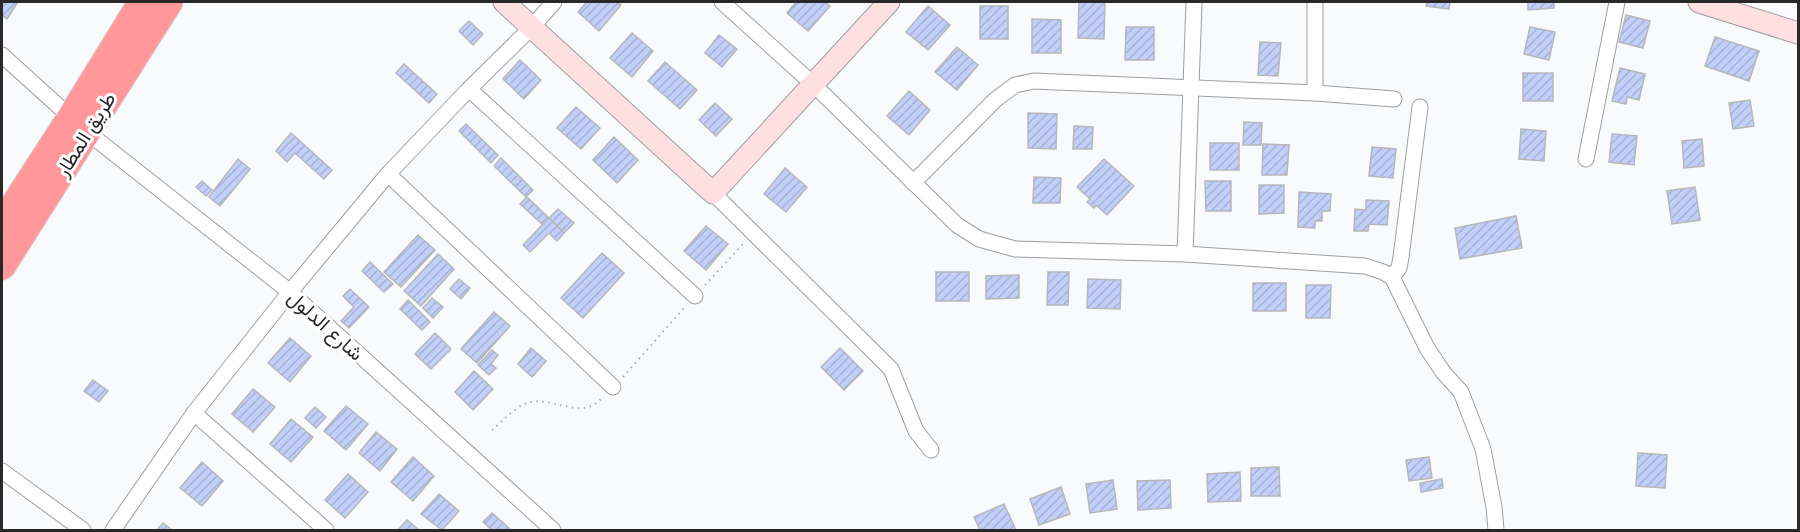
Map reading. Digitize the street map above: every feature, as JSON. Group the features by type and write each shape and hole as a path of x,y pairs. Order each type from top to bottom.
{"highway":[{"name":"طريق المطار","path":"2,266 142,2"},
{"name":"طريق المطار","path":"2,224 169,2"}],"street":[{"path":"504,2 713,193 891,369 916,431 931,450"},
{"path":"113,531 194,413 388,174 554,2"},
{"path":"722,2 814,85 957,225 979,240 1015,249 1185,254 1365,266 1392,277 1427,348 1443,372 1461,392 1483,449 1496,531"},
{"path":"713,193 889,2"},
{"path":"1185,254 1194,2"},
{"path":"1315,2 1315,93"},
{"path":"1586,159 1617,2"},
{"path":"1712,3 1798,33"},
{"name":"شارع الدلول","path":"2,55 79,124 290,292 553,531"},
{"path":"913,183 995,100 1014,85 1034,81 1315,93 1394,99"},
{"path":"469,89 695,296"},
{"path":"1392,277 1399,268 1401,257 1420,107"},
{"path":"388,174 613,387"},
{"path":"194,413 326,531"},
{"path":"2,471 83,531"}],"path":[{"path":"492,430 518,408 528,403 540,402 585,409 596,405 754,232"}],"building":[{"path":"2,2 18,2 7,19 2,15"},
{"path":"587,2 616,2 621,5 599,31 578,12"},
{"path":"796,2 825,2 830,6 808,31 787,13"},
{"path":"1079,2 1105,2 1104,39 1078,38"},
{"path":"1427,2 1450,2 1449,9 1426,6"},
{"path":"1528,2 1554,2 1554,8 1528,10"},
{"path":"928,6 950,25 928,50 906,32"},
{"path":"980,6 1008,6 1008,39 980,39"},
{"path":"1626,15 1650,21 1643,48 1619,42"},
{"path":"1032,19 1061,20 1061,53 1032,53"},
{"path":"469,21 483,34 473,45 459,31"},
{"path":"1126,27 1154,27 1154,60 1125,60"},
{"path":"1530,27 1555,32 1549,60 1524,54"},
{"path":"632,33 653,51 632,77 610,58"},
{"path":"719,35 737,49 722,67 705,53"},
{"path":"1715,37 1759,51 1749,81 1705,66"},
{"path":"1260,42 1281,43 1278,76 1258,75"},
{"path":"957,47 978,65 957,90 935,72"},
{"path":"520,60 541,80 524,99 503,79"},
{"path":"665,62 697,90 680,109 648,81"},
{"path":"404,64 437,94 429,103 396,73"},
{"path":"1620,68 1645,74 1639,100 1627,97 1626,104 1612,101"},
{"path":"1523,73 1553,73 1553,101 1523,101"},
{"path":"909,91 930,110 909,135 887,116"},
{"path":"1750,100 1754,126 1733,129 1729,103"},
{"path":"715,103 732,119 716,136 699,120"},
{"path":"576,107 600,128 581,149 557,128"},
{"path":"1028,113 1057,114 1056,149 1028,148"},
{"path":"1244,122 1262,123 1261,145 1243,145"},
{"path":"466,124 498,155 491,163 459,131"},
{"path":"1074,126 1093,127 1092,149 1073,149"},
{"path":"1521,129 1546,131 1544,161 1519,159"},
{"path":"291,133 332,170 324,179 295,153 287,162 276,151"},
{"path":"1612,134 1637,136 1634,165 1609,162"},
{"path":"614,137 638,160 617,183 593,160"},
{"path":"1702,139 1704,166 1684,168 1682,141"},
{"path":"1210,143 1239,143 1239,170 1210,170"},
{"path":"1263,144 1289,145 1287,175 1262,175"},
{"path":"1372,147 1396,149 1393,178 1369,176"},
{"path":"501,158 533,190 526,197 494,166"},
{"path":"238,159 250,169 220,206 209,197"},
{"path":"1104,159 1134,186 1107,215 1096,205 1094,208 1087,202 1090,199 1077,187"},
{"path":"785,168 807,187 786,212 764,194"},
{"path":"1034,177 1061,178 1060,203 1033,203"},
{"path":"202,181 212,190 206,196 196,187"},
{"path":"1205,181 1231,181 1231,211 1206,211"},
{"path":"1259,185 1284,185 1284,213 1259,214"},
{"path":"1695,187 1700,220 1672,224 1667,191"},
{"path":"1299,192 1331,194 1330,211 1322,211 1322,221 1315,221 1315,228 1298,227"},
{"path":"527,197 549,218 543,225 520,204"},
{"path":"1366,200 1389,201 1387,225 1369,224 1368,231 1354,231 1355,209 1366,210"},
{"path":"558,209 574,223 564,233 549,218"},
{"path":"1516,216 1522,248 1460,259 1455,228"},
{"path":"549,218 564,233 557,241 549,233 530,252 523,245"},
{"path":"706,226 728,244 706,270 684,251"},
{"path":"418,235 435,250 401,287 384,272"},
{"path":"602,253 624,273 583,318 561,298"},
{"path":"438,254 454,269 421,306 404,291"},
{"path":"370,262 393,284 384,292 362,271"},
{"path":"936,272 969,272 969,301 936,301"},
{"path":"1048,272 1069,272 1068,305 1047,305"},
{"path":"1019,275 1019,298 986,299 986,276"},
{"path":"459,279 470,288 461,299 450,289"},
{"path":"1088,279 1121,280 1120,309 1087,308"},
{"path":"1253,283 1286,283 1286,311 1253,311"},
{"path":"1306,285 1331,285 1330,318 1306,318"},
{"path":"350,289 369,307 349,328 341,321 354,307 343,296"},
{"path":"432,298 443,307 433,318 423,308"},
{"path":"408,300 430,322 422,330 400,309"},
{"path":"494,312 510,326 477,363 461,349"},
{"path":"435,333 451,349 431,369 415,354"},
{"path":"290,338 311,356 290,382 268,363"},
{"path":"531,348 546,361 532,377 518,364"},
{"path":"840,348 863,371 844,390 821,367"},
{"path":"492,350 498,355 491,364 496,368 489,375 478,365"},
{"path":"474,371 493,389 473,410 455,392"},
{"path":"93,380 108,391 99,402 84,391"},
{"path":"253,389 275,407 253,432 232,414"},
{"path":"346,406 368,424 346,450 324,431"},
{"path":"315,407 326,417 316,428 305,418"},
{"path":"291,419 313,437 291,462 270,444"},
{"path":"376,432 397,449 380,471 359,453"},
{"path":"1638,453 1667,455 1665,488 1636,486"},
{"path":"413,457 434,476 413,501 391,482"},
{"path":"1429,457 1432,478 1409,481 1406,460"},
{"path":"202,462 223,481 202,506 180,488"},
{"path":"1279,467 1280,496 1251,496 1251,468"},
{"path":"1240,472 1241,501 1208,502 1207,474"},
{"path":"348,474 368,492 345,518 325,500"},
{"path":"1442,479 1443,488 1421,492 1420,483"},
{"path":"1113,480 1117,509 1090,513 1086,484"},
{"path":"1170,480 1171,508 1138,510 1137,481"},
{"path":"1061,487 1070,514 1039,525 1030,499"},
{"path":"439,494 459,511 442,530 421,514"},
{"path":"1004,504 1016,530 980,530 974,517"},
{"path":"492,513 511,530 492,530 483,522"},
{"path":"407,520 419,530 398,530"},
{"path":"163,523 172,530 157,530"}]}
